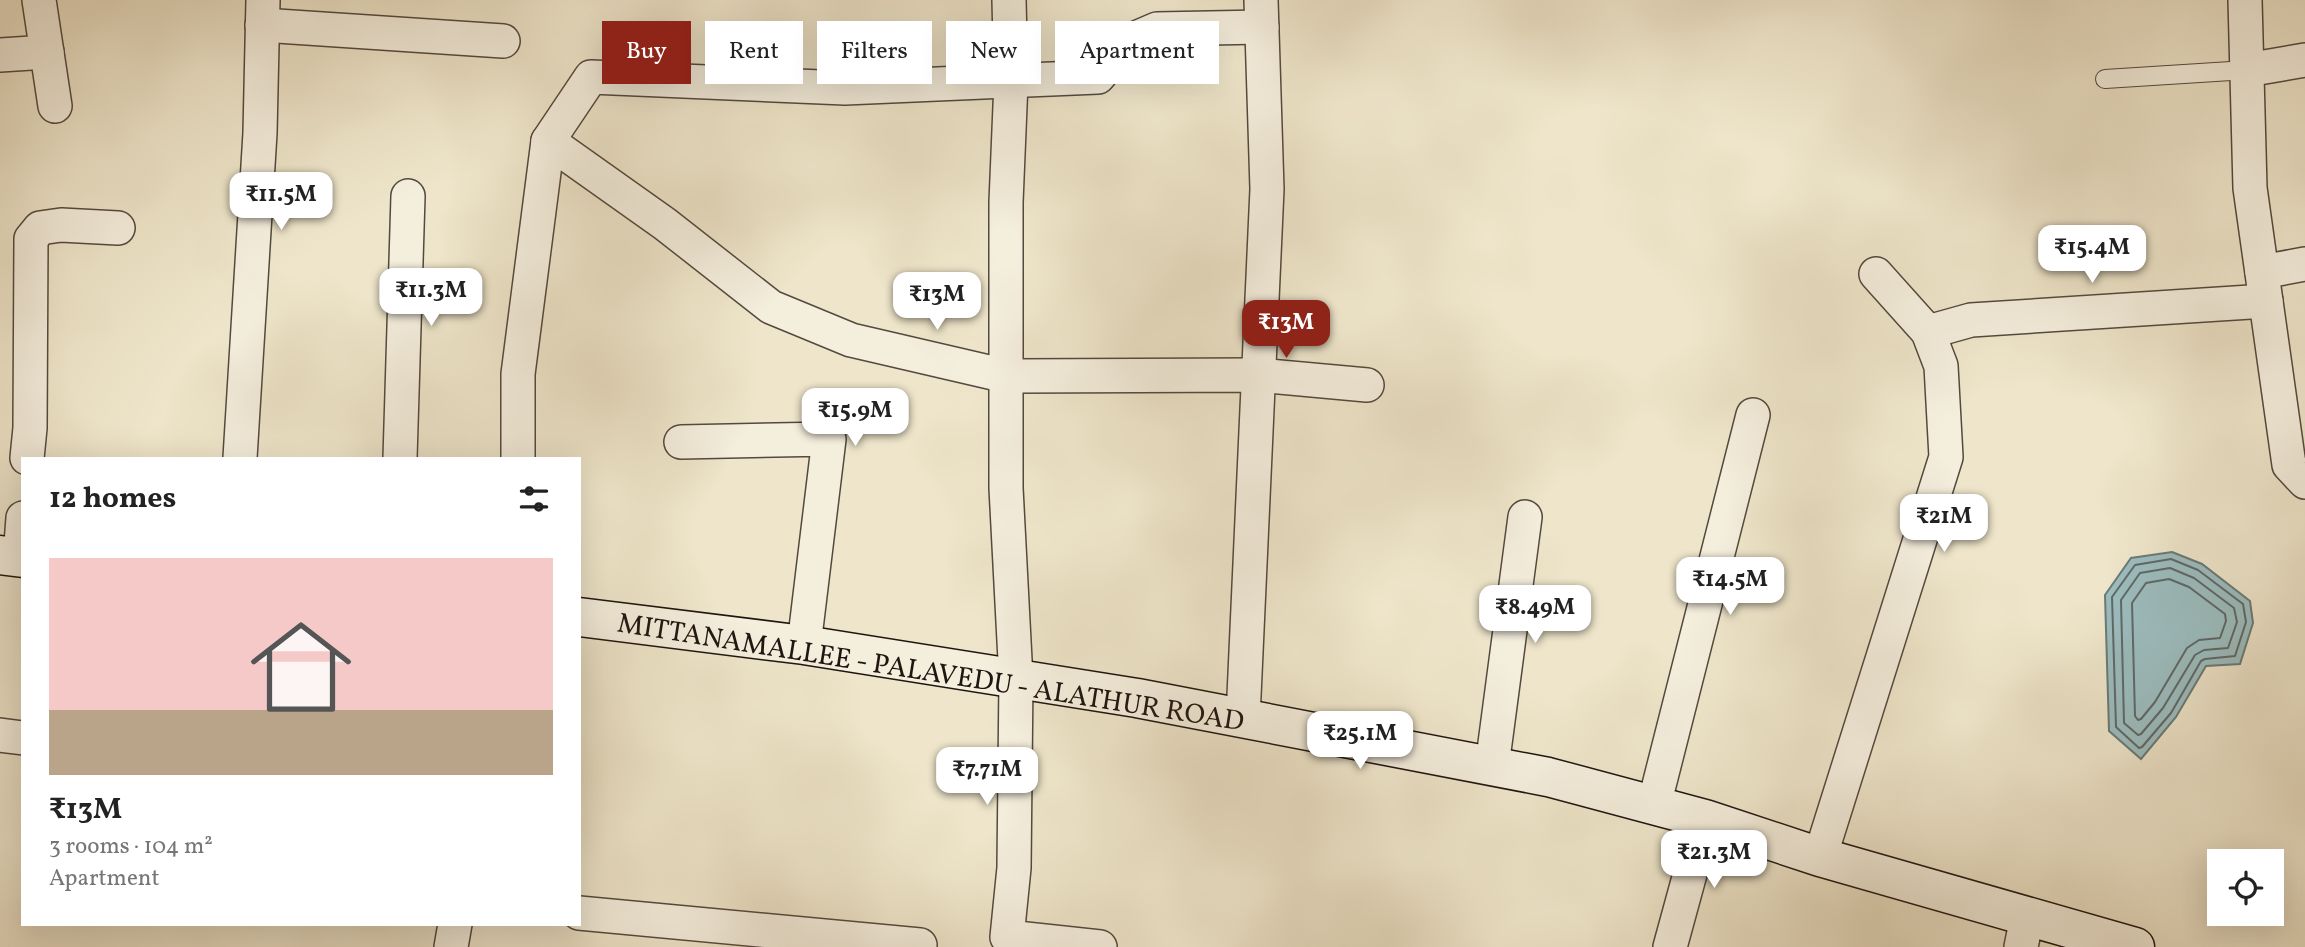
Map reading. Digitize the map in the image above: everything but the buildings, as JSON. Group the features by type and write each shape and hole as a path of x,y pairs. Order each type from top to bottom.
{"street":[{"path":"39,0 55,106"},
{"path":"1009,0 1010,21"},
{"path":"2245,0 2250,188 2289,465 2305,482"},
{"path":"240,457 259,147 263,12 503,41"},
{"path":"1041,81 1098,78 1129,41 1157,29 1262,14 1267,189 1243,718"},
{"path":"0,55 47,52"},
{"path":"2248,70 2305,60"},
{"path":"518,457 518,374 548,141 591,78 845,88 956,84"},
{"path":"1011,84 1006,202 1006,488 1016,679 1014,867 1007,937 1100,947"},
{"path":"548,141 665,224 771,306 851,340 1006,376 1258,375 1367,385"},
{"path":"400,457 408,196"},
{"path":"27,457 30,428 31,239 40,228 61,225 118,228"},
{"path":"1928,332 1971,320 2264,286 2305,264"},
{"path":"1820,857 1946,457 1941,366 1928,332 1876,274"},
{"path":"1654,805 1754,415"},
{"path":"681,442 829,439 804,645"},
{"path":"1492,766 1525,517"},
{"path":"14,557 21,527"},
{"name":"MITTANAMALLEE - PALAVEDU - ALATHUR ROAD","path":"581,617 804,645 1138,698 1548,777 1705,819 1820,857 2024,932 2135,947"},
{"path":"0,735 21,738"},
{"path":"1670,947 1705,819"},
{"path":"581,913 920,945"},
{"path":"451,947 455,926"}],"lane":[{"path":"2105,79 2248,70"}],"water":[{"path":"2172,552 2202,564 2250,601 2253,623 2240,664 2206,666 2176,717 2141,759 2109,731 2105,595 2131,558"}]}
